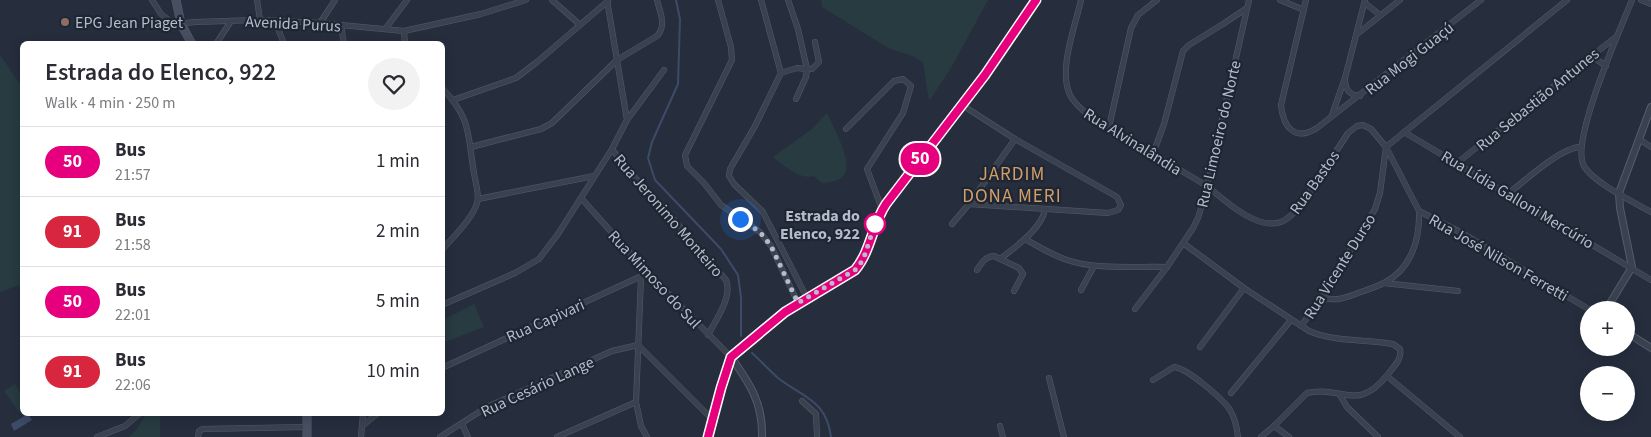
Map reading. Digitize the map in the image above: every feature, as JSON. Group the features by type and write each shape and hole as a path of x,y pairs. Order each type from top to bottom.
{"main road":[{"path":"176,0 181,24 190,41"},
{"path":"307,416 307,437"}],"street":[{"path":"152,0 166,19 181,24"},
{"path":"257,0 260,20"},
{"path":"320,23 335,0"},
{"path":"386,28 407,0"},
{"name":"Avenida Purus","path":"181,24 260,20 404,30 481,14 526,0"},
{"path":"552,0 579,24"},
{"path":"453,100 516,78 608,0"},
{"path":"608,0 627,120"},
{"path":"471,147 546,127 617,60 653,40 660,32 663,22 657,0"},
{"path":"718,0 731,47 732,60 685,155 685,163 704,183 720,205 760,232 771,246 798,303"},
{"path":"762,0 781,73 755,126 730,169 729,176 734,184 763,212 807,298"},
{"path":"788,0 798,29 807,69 806,78 796,99"},
{"path":"708,437 731,357 785,312 855,270 863,260 882,209 962,106 1036,0"},
{"name":"Rua Alvinalândia","path":"1081,0 1067,61 1066,84 1070,96 1077,106 1088,115 1207,186"},
{"path":"1109,127 1131,28 1138,15 1157,0"},
{"name":"Rua Limoeiro do Norte","path":"1135,310 1167,267 1198,218 1249,0"},
{"path":"1280,0 1304,10 1306,0"},
{"path":"1356,35 1400,0"},
{"name":"Rua Mogi Guaçú","path":"1304,10 1281,105 1288,127 1294,132 1301,134 1309,133 1360,96 1481,0"},
{"path":"1386,147 1567,0"},
{"path":"1632,0 1594,98 1580,147 1583,164 1589,172 1599,181 1651,212"},
{"path":"1641,0 1651,4"},
{"path":"1332,116 1345,78 1365,1 1380,15"},
{"path":"1153,154 1164,124 1183,51 1188,45 1247,8"},
{"path":"218,41 231,21"},
{"path":"275,22 283,41"},
{"path":"341,26 344,41"},
{"path":"404,30 405,41"},
{"name":"Rua Sebastião Antunes","path":"1457,163 1618,35"},
{"path":"781,73 797,68 812,69 819,62 815,42"},
{"path":"1586,59 1596,59 1606,66"},
{"path":"445,304 515,273 539,258 558,234 581,198 612,149 627,120 664,70"},
{"name":"Rua Mogi Guaçú","path":"1345,78 1347,90 1360,96"},
{"path":"846,129 894,81 903,79 911,86 903,113 867,170 882,209"},
{"path":"445,91 466,120 478,199 472,213 445,246"},
{"path":"962,106 1015,139 1112,194 1121,203 1121,207 1116,211 1108,213 969,204"},
{"path":"1611,301 1632,267 1620,208 1619,193 1651,107"},
{"name":"Rua Bastos","path":"1207,186 1236,208 1260,222 1280,223 1289,218 1299,208 1353,129 1363,125 1371,129 1386,147"},
{"name":"Rua Lídia Galloni Mercúrio","path":"1404,132 1509,193 1651,280"},
{"path":"952,224 969,204 1015,139"},
{"path":"1638,139 1651,147"},
{"name":"Rua José Nilson Ferretti","path":"1386,147 1419,211 1464,234 1580,304"},
{"name":"Rua Vicente Durso","path":"1301,326 1322,297 1375,209 1380,193 1386,147"},
{"path":"1509,193 1562,152 1574,147 1580,147"},
{"name":"Rua Jeronimo Monteiro","path":"612,149 626,168 726,280 728,291 708,336"},
{"path":"478,199 594,176"},
{"name":"Rua Mimoso do Sul","path":"581,198 648,274 731,357"},
{"path":"1000,259 1025,239 1043,217 1045,209"},
{"path":"1322,297 1335,300 1351,296 1384,283 1396,276 1413,253 1417,242 1420,225 1419,211"},
{"path":"1025,239 1058,256 1094,266 1167,267"},
{"path":"1183,243 1244,288 1291,320 1318,335 1384,342 1397,345 1400,349 1400,358 1387,376 1366,395 1340,395 1313,391 1304,394 1261,437"},
{"path":"977,270 988,257 994,256 1022,270 1022,276 1014,291"},
{"path":"1081,290 1094,266"},
{"name":"Rua Capivari","path":"445,367 648,274"},
{"path":"641,277 636,402 640,420 647,437"},
{"path":"1384,283 1458,291"},
{"path":"1200,347 1244,288"},
{"path":"1231,393 1291,320"},
{"path":"1635,338 1651,348"},
{"path":"638,345 712,419"},
{"name":"Rua Cesário Lange","path":"440,437 496,403 612,351 638,345"},
{"path":"731,357 755,395 761,415 762,437"},
{"path":"1153,380 1174,367 1184,370 1199,380 1230,409 1238,437"},
{"path":"1387,376 1458,437"},
{"path":"1049,378 1064,437"},
{"path":"1340,395 1347,407 1378,437"},
{"path":"802,401 816,414 817,437"},
{"path":"557,437 636,402"},
{"path":"97,437 125,426 137,416"},
{"path":"361,437 363,416"},
{"path":"362,426 374,416"},
{"path":"462,424 468,437"},
{"path":"1000,426 1003,437"},
{"path":"1274,426 1289,437"},
{"path":"198,436 201,430 307,427"},
{"path":"247,429 248,437"}],"green space":[{"path":"821,0 988,0 951,68 929,101 923,62 910,55 890,49 822,7"},
{"path":"0,55 20,84 20,285 0,292"},
{"path":"827,113 845,154 846,170 840,179 822,183 814,176 803,176 792,171 773,157 812,129"},
{"path":"474,304 484,327 445,342 445,319"},
{"path":"15,384 20,393 20,410 18,411 4,391"},
{"path":"145,416 160,416 160,437 129,437 137,429"}],"water":[{"path":"25,416 29,416 32,420 14,431 11,424"}],"waterway":[{"path":"676,0 680,19 678,84 652,142 648,158 655,180 721,249 738,275 741,297 741,336"},
{"path":"752,353 778,378 819,407 824,415 831,437"}],"bus line":[{"name":"50","path":"708,437 731,357 785,312 855,270 863,260 870,244 879,214 985,75 1036,0"}],"place":[{"name":"EPG Jean Piaget","path":"65,22"},
{"name":"Estrada do Elenco, 922","path":"875,224"}],"district":[{"name":"JARDIM DONA MERI","path":"1012,184"}],"route":[{"path":"740,219 760,232 771,246 798,303 855,270 863,260 870,244 875,224"}]}
